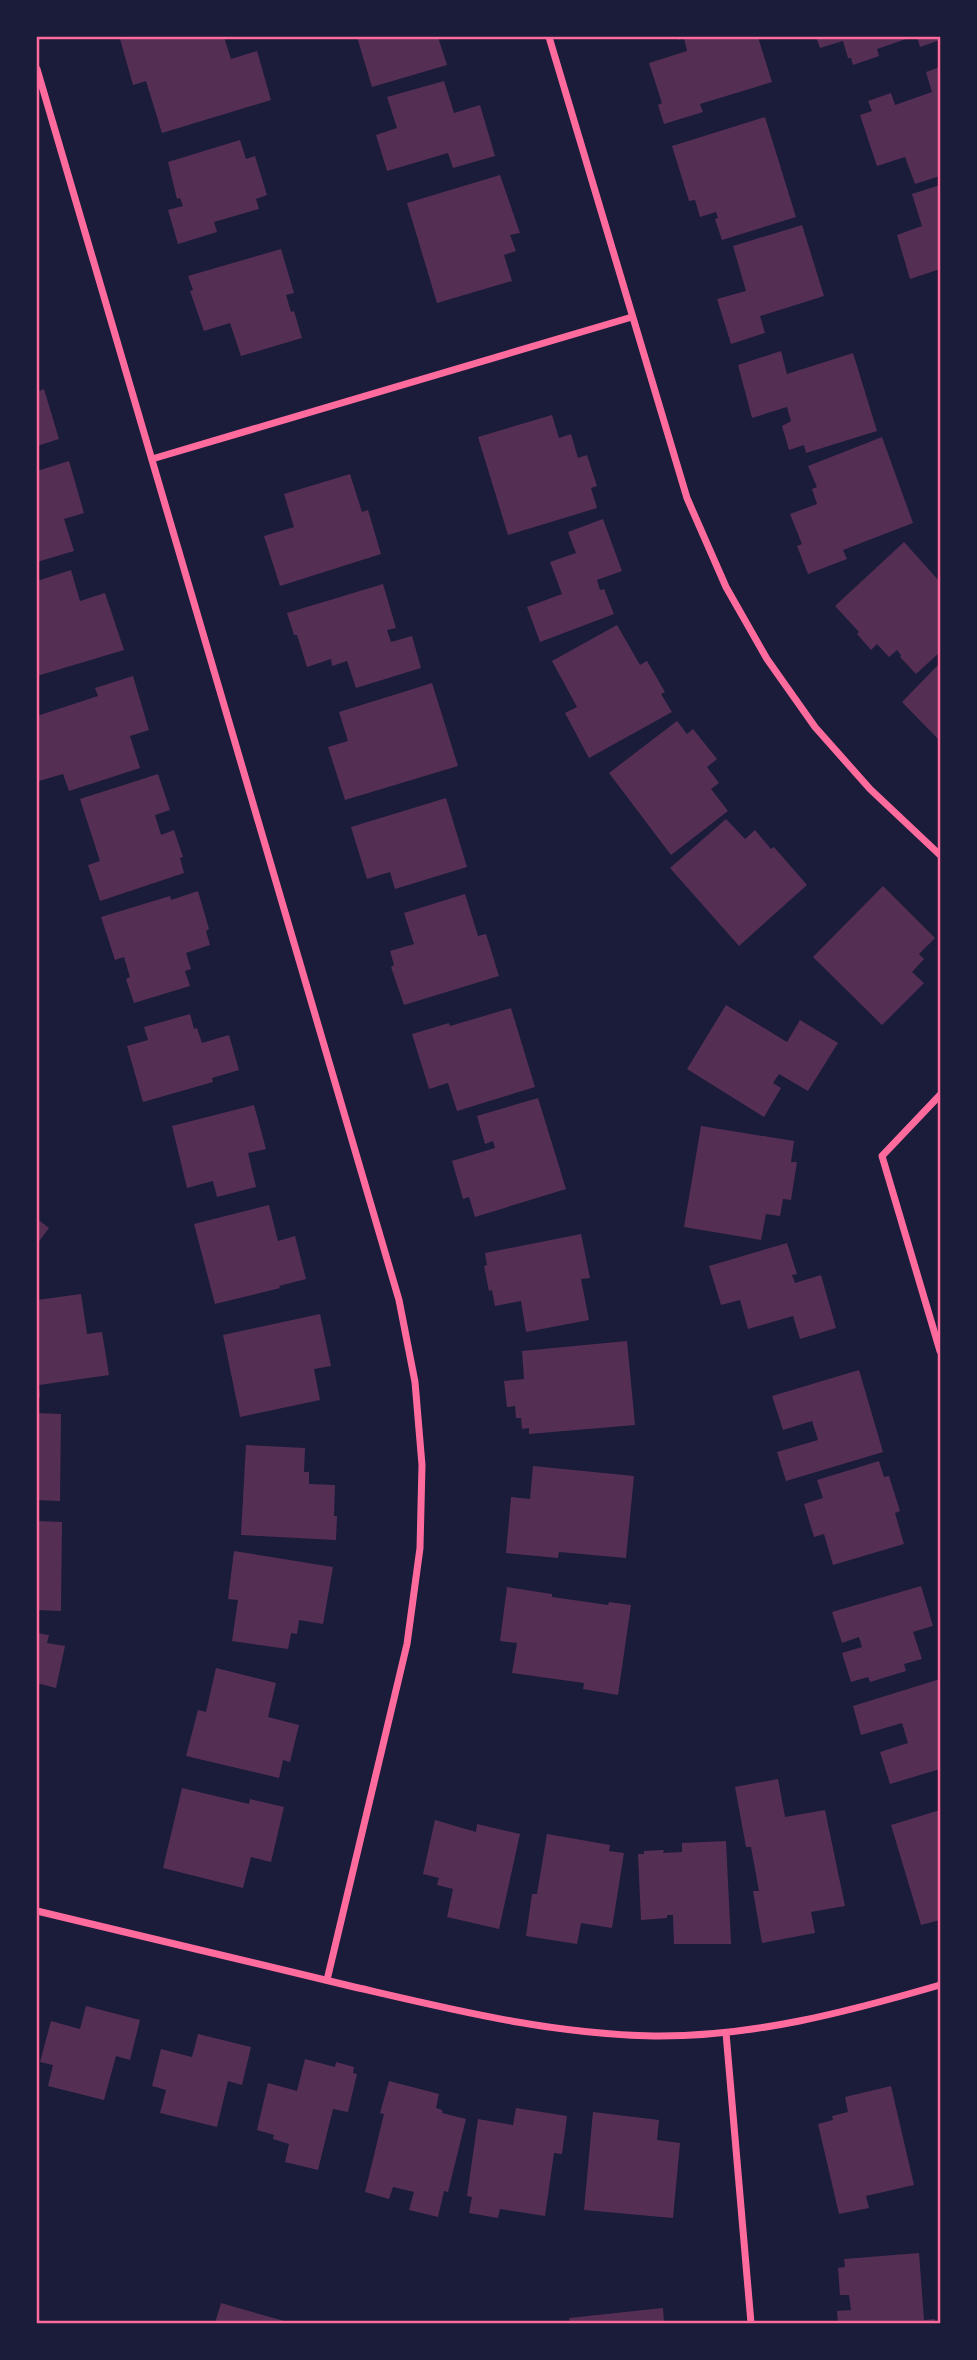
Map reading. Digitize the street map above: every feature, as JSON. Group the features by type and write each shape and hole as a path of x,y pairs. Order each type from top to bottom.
{"street":[{"path":"549,37 687,498 726,587 760,647 815,727 870,789 940,855"},
{"path":"37,69 400,1300 415,1382 422,1465 420,1548 407,1644 327,1980"},
{"path":"152,459 632,317"},
{"path":"940,1095 882,1156 940,1351"},
{"path":"37,1911 491,2019 573,2032 656,2036 726,2033 843,2013 940,1985"},
{"path":"726,2033 751,2323"}],"building":[{"path":"224,37 231,59 257,51 271,100 162,133 146,81 133,85 120,39"},
{"path":"357,37 438,37 447,65 372,87"},
{"path":"677,37 758,37 772,82 700,104 703,112 664,124 658,105 662,103 649,63 687,51 684,38 678,40"},
{"path":"816,37 912,37 877,49 879,56 853,65 843,41 820,48"},
{"path":"917,37 940,37 940,40 920,47"},
{"path":"940,67 940,176 915,184 905,157 877,166 860,115 872,111 868,101 891,93 895,105 932,92 926,72"},
{"path":"444,81 454,113 480,105 495,156 453,168 448,153 387,171 376,135 397,128 387,97"},
{"path":"765,117 796,217 722,240 715,219 718,218 716,212 700,217 695,200 689,201 672,146"},
{"path":"240,140 246,159 255,156 267,195 256,199 259,209 214,222 217,232 178,244 168,210 183,206 180,198 177,199 168,162"},
{"path":"500,175 520,233 510,235 516,251 504,255 512,281 437,303 407,203"},
{"path":"940,185 940,269 910,279 897,235 922,226 912,194"},
{"path":"802,225 824,296 760,316 765,333 731,344 717,299 746,291 733,246"},
{"path":"281,249 294,293 286,295 302,338 241,356 230,323 204,331 190,291 193,290 188,276"},
{"path":"781,351 787,374 853,353 877,431 806,453 804,445 789,450 782,426 791,421 787,407 752,418 738,365"},
{"path":"44,389 59,439 37,446 37,392"},
{"path":"552,415 559,438 571,434 578,458 587,455 597,486 591,488 597,508 508,535 478,437"},
{"path":"882,437 913,523 843,550 847,559 808,574 797,546 802,544 790,514 817,504 812,489 817,487 808,466"},
{"path":"69,461 84,513 64,519 74,551 37,562 37,471"},
{"path":"350,474 362,512 368,510 381,554 280,586 264,536 294,527 284,494"},
{"path":"603,519 622,571 597,580 600,590 604,589 614,614 540,642 527,607 562,594 550,562 576,553 568,532"},
{"path":"904,542 940,582 940,652 916,674 897,650 889,657 877,644 871,650 857,634 859,632 835,606"},
{"path":"71,570 80,601 105,593 124,650 37,676 37,581"},
{"path":"383,584 396,628 387,630 391,642 412,636 421,668 356,688 347,661 332,666 331,659 307,667 287,613"},
{"path":"617,625 640,665 647,661 665,692 661,694 672,712 589,758 565,713 577,707 552,661"},
{"path":"940,663 940,741 902,702"},
{"path":"133,676 149,730 130,736 140,768 69,791 63,774 39,781 37,716 98,696 95,688"},
{"path":"432,683 458,766 345,800 328,747 348,741 339,712"},
{"path":"677,721 687,734 693,729 717,759 707,767 719,783 711,789 728,811 671,855 609,773"},
{"path":"158,774 170,810 155,815 161,835 174,830 183,857 180,858 184,873 100,901 88,865 100,861 80,799"},
{"path":"446,798 467,867 395,889 390,872 367,879 351,827"},
{"path":"726,819 745,839 755,830 771,849 774,847 807,885 739,946 670,868"},
{"path":"883,886 935,938 919,954 924,959 912,972 924,983 882,1025 813,957"},
{"path":"198,891 209,929 206,931 210,945 186,953 191,969 185,971 190,986 134,1003 126,979 130,977 124,957 115,960 101,917 170,896 171,900"},
{"path":"465,894 478,936 486,934 499,976 404,1005 391,967 394,965 390,951 414,944 404,913"},
{"path":"726,1005 787,1042 800,1020 838,1043 808,1091 779,1074 773,1083 781,1088 764,1117 687,1069"},
{"path":"511,1008 535,1087 457,1111 448,1083 429,1089 412,1034"},
{"path":"190,1014 202,1043 229,1035 239,1070 212,1078 213,1082 143,1102 127,1046 148,1040 144,1027"},
{"path":"538,1098 566,1189 475,1217 469,1197 463,1199 452,1161 495,1148 493,1141 485,1144 477,1116"},
{"path":"254,1105 266,1149 248,1153 256,1187 217,1197 213,1181 187,1188 172,1126"},
{"path":"701,1126 794,1141 791,1162 797,1162 791,1200 783,1199 780,1216 766,1214 761,1240 684,1227"},
{"path":"269,1205 278,1241 295,1236 306,1279 215,1304 194,1224"},
{"path":"37,1219 49,1228 37,1244"},
{"path":"581,1234 590,1278 581,1279 589,1320 526,1332 521,1301 495,1306 484,1266 487,1265 485,1253"},
{"path":"787,1243 797,1274 792,1275 795,1283 821,1275 836,1328 800,1339 793,1316 748,1329 740,1300 721,1305 709,1266"},
{"path":"81,1294 87,1334 102,1332 109,1375 39,1385 40,1397 37,1397 37,1300"},
{"path":"320,1314 331,1366 314,1369 320,1400 240,1417 223,1335"},
{"path":"627,1341 635,1425 529,1434 529,1428 522,1429 521,1418 516,1418 515,1406 507,1407 504,1381 524,1379 522,1351"},
{"path":"859,1370 883,1452 786,1481 777,1452 818,1440 812,1421 783,1430 772,1396"},
{"path":"37,1413 61,1414 60,1501 37,1500"},
{"path":"246,1445 305,1448 304,1472 309,1472 309,1484 335,1485 336,1540 241,1535"},
{"path":"879,1461 884,1477 889,1476 900,1511 895,1513 904,1544 833,1565 824,1534 814,1537 804,1504 823,1498 817,1480"},
{"path":"533,1466 634,1476 626,1558 559,1552 558,1558 506,1553 511,1497 530,1499"},
{"path":"37,1521 62,1522 61,1611 37,1610"},
{"path":"234,1551 333,1567 323,1624 299,1620 297,1634 291,1633 288,1649 232,1641 238,1600 228,1599"},
{"path":"921,1586 933,1626 913,1632 922,1659 904,1664 906,1671 870,1682 868,1677 851,1682 842,1653 862,1647 859,1637 842,1643 832,1612"},
{"path":"507,1587 552,1594 552,1597 608,1605 609,1602 631,1605 618,1695 583,1689 584,1683 512,1673 517,1643 500,1641"},
{"path":"37,1633 49,1635 47,1643 65,1646 56,1688 37,1683"},
{"path":"216,1668 276,1683 268,1717 299,1725 290,1762 283,1760 279,1778 186,1756 198,1710 206,1712"},
{"path":"940,1679 940,1769 890,1784 880,1752 908,1743 902,1723 861,1735 853,1706"},
{"path":"778,1779 785,1817 825,1810 845,1906 811,1912 815,1933 762,1943 753,1891 759,1891 751,1847 746,1847 735,1787"},
{"path":"182,1788 249,1804 250,1799 284,1807 271,1862 251,1857 243,1888 163,1868"},
{"path":"940,1810 940,1920 921,1925 891,1825"},
{"path":"435,1820 476,1832 477,1824 520,1834 499,1929 447,1917 453,1889 437,1885 439,1878 423,1874"},
{"path":"547,1834 610,1845 609,1851 624,1853 612,1928 581,1923 577,1944 526,1936 532,1894 537,1894"},
{"path":"726,1841 731,1944 674,1944 673,1915 641,1920 638,1854 664,1850 663,1853 682,1852 682,1843"},
{"path":"86,2006 140,2020 130,2060 116,2056 104,2100 48,2086 53,2065 40,2062 51,2021 80,2029"},
{"path":"198,2034 251,2047 242,2085 228,2081 217,2127 160,2113 166,2090 152,2086 161,2049 192,2057"},
{"path":"305,2059 335,2067 336,2062 354,2067 353,2073 357,2074 348,2112 333,2109 318,2170 285,2162 289,2144 273,2139 274,2135 257,2130 268,2083 297,2091"},
{"path":"389,2081 439,2094 436,2108 442,2110 442,2113 466,2119 448,2192 444,2191 438,2217 409,2210 414,2192 393,2187 389,2199 365,2192"},
{"path":"891,2086 914,2185 866,2196 869,2208 839,2214 818,2124 833,2120 832,2116 848,2112 845,2097"},
{"path":"516,2108 567,2116 562,2154 554,2153 545,2216 500,2209 498,2218 469,2213 472,2197 467,2196 478,2119 513,2125"},
{"path":"593,2112 659,2120 657,2140 680,2143 673,2218 584,2210"},
{"path":"919,2253 924,2320 935,2319 935,2323 838,2323 837,2311 851,2310 849,2295 840,2295 838,2268 845,2267 844,2259"},
{"path":"221,2303 284,2321 215,2323"},
{"path":"663,2308 664,2323 570,2323 569,2318"}]}
